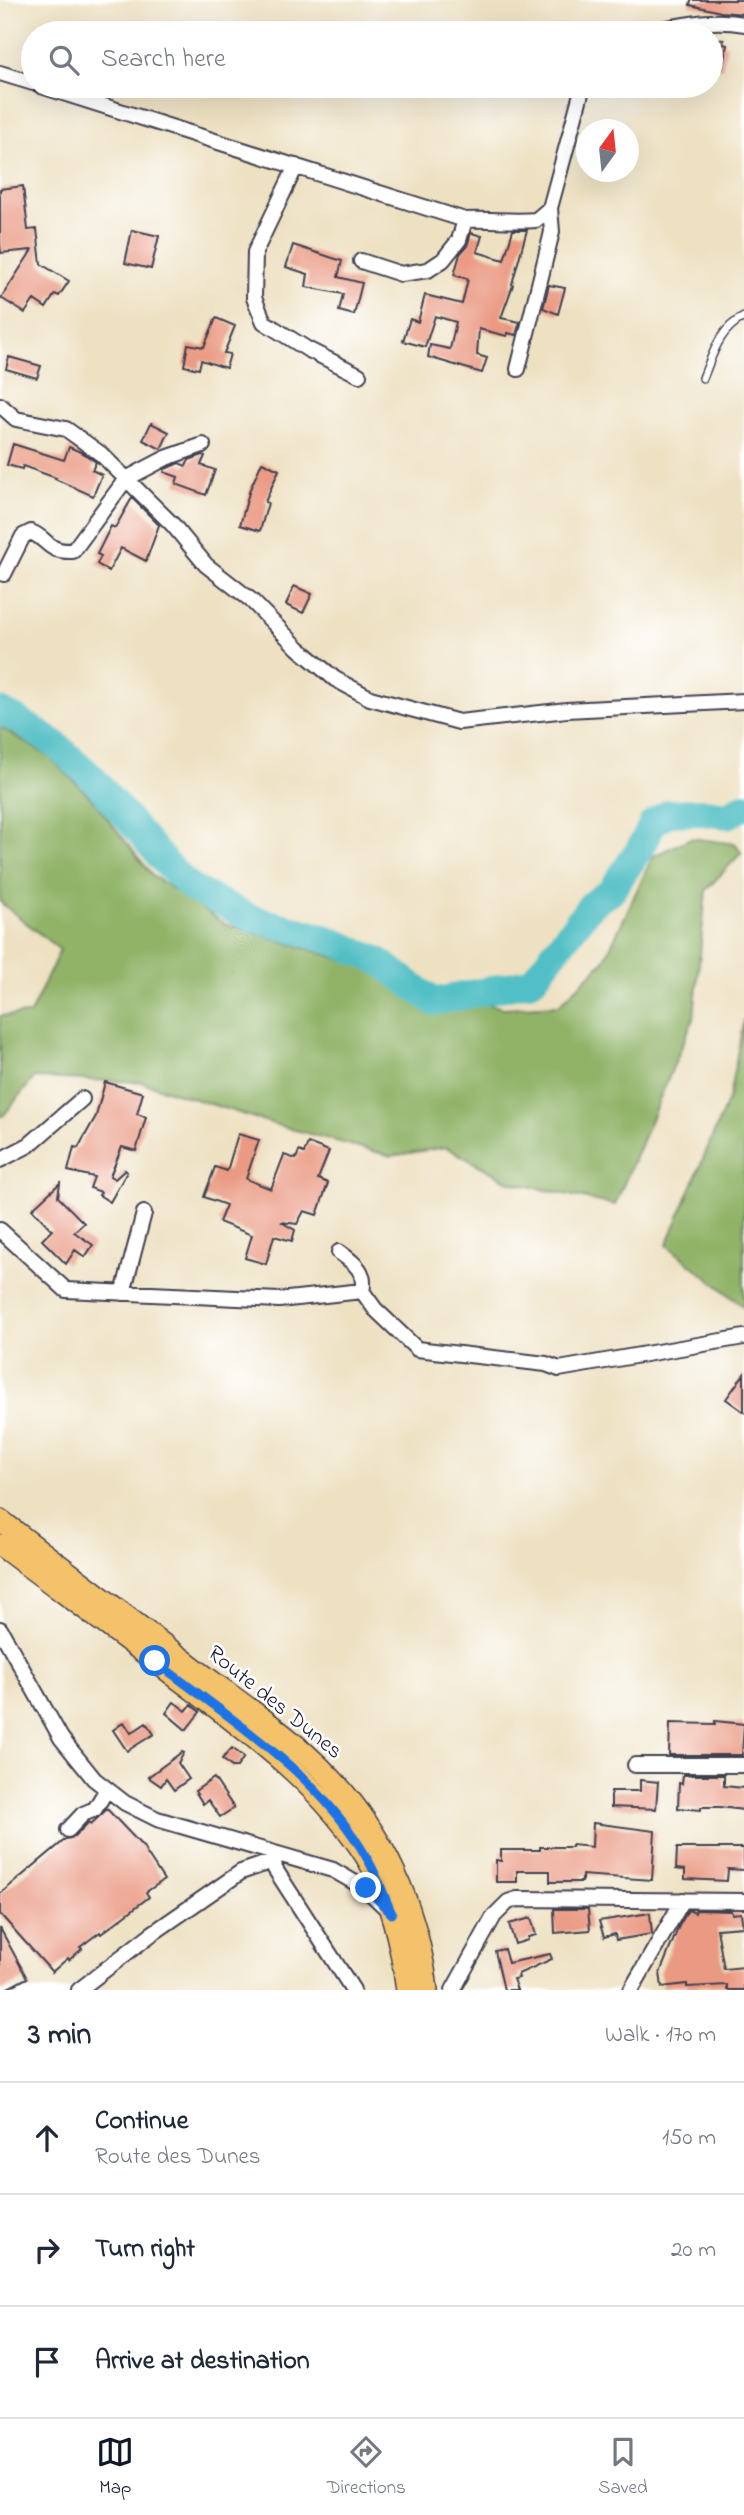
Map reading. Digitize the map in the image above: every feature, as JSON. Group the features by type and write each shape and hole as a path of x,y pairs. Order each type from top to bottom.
{"main road":[{"name":"Route des Dunes","path":"0,1520 276,1729 344,1792 373,1832 396,1874 411,1913 427,1990"},
{"name":"Route des Dunes","path":"0,1545 245,1730 310,1785 342,1822 368,1861 392,1914 407,1990"}],"street":[{"path":"723,21 744,24"},
{"path":"0,73 21,79"},
{"path":"79,98 465,220 536,220 550,208"},
{"path":"518,369 552,232 550,208 580,98"},
{"path":"296,166 255,253 254,298 264,321 307,349 359,375"},
{"path":"361,261 401,274 428,270 443,260 458,240 465,220"},
{"path":"0,405 16,419"},
{"path":"0,423 16,419 66,429 101,454 173,525 206,565 251,600 298,648 335,679 370,698 459,722 567,710 744,701"},
{"path":"4,574 23,536 31,532 47,546 60,551 73,551 126,479 166,458 203,445"},
{"path":"0,1160 29,1145 82,1099"},
{"path":"123,1293 144,1213"},
{"path":"0,1230 66,1290 279,1300 362,1291"},
{"path":"339,1252 358,1266 365,1280 362,1291"},
{"path":"362,1291 375,1309 417,1349 547,1364 559,1369 744,1337"},
{"path":"0,1629 61,1738 94,1779 125,1803 157,1819 273,1857 333,1870 366,1888 392,1914"},
{"path":"635,1765 744,1765"},
{"path":"68,1830 83,1814 95,1809 107,1789"},
{"path":"79,1990 150,1935 241,1872 273,1857"},
{"path":"273,1857 275,1869 354,1990"},
{"path":"453,1990 494,1916 508,1902 526,1899 744,1901"},
{"path":"631,1990 683,1900"}],"lane":[{"path":"703,378 720,337 729,326 744,317"}],"green space":[{"path":"0,727 50,757 92,799 153,876 225,924 502,1008 559,1005 604,961 653,856 691,838 736,844 741,853 706,890 694,1017 615,1205 510,1182 446,1147 391,1156 277,1125 141,1082 34,1078 3,1116 0,1116 0,1016 30,1014 60,950 0,902"},
{"path":"744,1019 744,1307 667,1245 729,1097"}],"building":[{"path":"691,0 744,0 744,14 690,5"},
{"path":"723,44 727,45 723,64"},
{"path":"23,186 28,230 37,229 41,264 69,281 59,296 55,294 46,308 34,300 25,313 1,298 32,250 1,253 0,245 0,189"},
{"path":"132,230 159,236 151,269 125,263"},
{"path":"513,230 527,230 513,285 501,318 520,322 516,335 508,333 507,336 479,329 477,355 487,358 482,373 428,357 430,345 450,349 456,322 435,316 425,347 403,341 410,319 418,322 425,295 462,304 468,279 454,275 460,254 467,246 471,233 482,236 477,252 504,260"},
{"path":"293,245 342,261 338,277 362,283 354,315 339,311 343,294 306,287 308,274 286,267"},
{"path":"549,285 565,288 558,314 543,308"},
{"path":"216,318 235,326 224,353 230,354 226,368 201,360 199,369 184,366 188,344 204,347"},
{"path":"9,357 41,366 37,378 6,369"},
{"path":"151,423 169,432 161,449 143,440"},
{"path":"13,444 64,460 69,447 83,453 96,462 92,470 102,475 93,496 23,466 22,469 7,465"},
{"path":"205,456 201,465 215,470 206,495 176,484 178,477 164,472 179,463 186,466 189,460"},
{"path":"262,462 279,470 265,502 268,503 260,531 240,525 250,489"},
{"path":"132,498 159,525 146,561 121,548 109,571 97,564 101,556 97,554 111,526 115,528"},
{"path":"294,586 312,594 303,613 286,605"},
{"path":"105,1082 143,1093 137,1114 146,1117 136,1151 122,1147 110,1176 115,1179 125,1170 127,1172 110,1202 99,1195 101,1192 90,1188 94,1177 68,1171 74,1147 78,1148 96,1116"},
{"path":"238,1134 259,1140 246,1179 271,1189 284,1155 296,1159 299,1151 304,1153 308,1143 329,1151 318,1179 328,1183 317,1215 304,1211 297,1224 281,1222 295,1230 292,1241 274,1236 266,1264 245,1258 252,1235 219,1222 226,1205 204,1197 215,1167 227,1171"},
{"path":"60,1183 58,1197 84,1223 74,1232 93,1245 85,1257 75,1250 66,1264 42,1240 52,1230 32,1209"},
{"path":"744,1374 744,1412 726,1399"},
{"path":"174,1702 186,1711 191,1705 200,1712 186,1730 166,1713"},
{"path":"715,1721 744,1724 742,1755 669,1755 670,1723 715,1724"},
{"path":"124,1722 131,1733 146,1723 154,1734 127,1751 113,1730"},
{"path":"232,1748 244,1757 237,1767 232,1767 222,1759"},
{"path":"184,1753 178,1763 189,1779 174,1790 166,1779 161,1786 148,1777"},
{"path":"683,1775 724,1775 724,1786 744,1788 744,1810 720,1807 701,1807 701,1810 678,1808 679,1783 682,1784"},
{"path":"214,1778 234,1808 220,1817 208,1800 203,1804 195,1791"},
{"path":"640,1780 658,1782 656,1809 611,1807 611,1791 640,1791"},
{"path":"107,1809 146,1850 164,1880 146,1892 149,1897 80,1947 82,1949 52,1972 0,1914 0,1894"},
{"path":"593,1823 655,1831 652,1880 582,1875 582,1882 550,1882 550,1871 517,1871 517,1882 496,1882 496,1860 501,1861 501,1850 540,1850 540,1847 572,1845 592,1847"},
{"path":"677,1848 744,1848 744,1870 728,1869 727,1881 685,1879 685,1870 676,1869"},
{"path":"554,1909 588,1909 590,1930 555,1933"},
{"path":"688,1910 695,1913 696,1910 741,1913 743,1927 717,1929 724,1969 744,1967 744,1990 727,1990 727,1985 687,1987 687,1984 662,1987 660,1973"},
{"path":"650,1913 652,1934 616,1940 615,1934 604,1937 599,1921"},
{"path":"531,1918 536,1935 515,1944 509,1924"},
{"path":"0,1928 27,1978 4,1990 0,1990"},
{"path":"504,1949 508,1963 550,1954 552,1959 518,1974 519,1978 513,1979 517,1990 504,1990 495,1951"}],"waterway":[{"path":"0,711 55,744 92,777 169,867 193,889 251,918 328,939 379,961 434,1002 532,981 591,905 611,891 639,850 653,823 669,813 702,812 728,815 744,806"}],"route":[{"path":"155,1661 255,1738 310,1785 342,1822 368,1861 392,1914 366,1888"}]}
